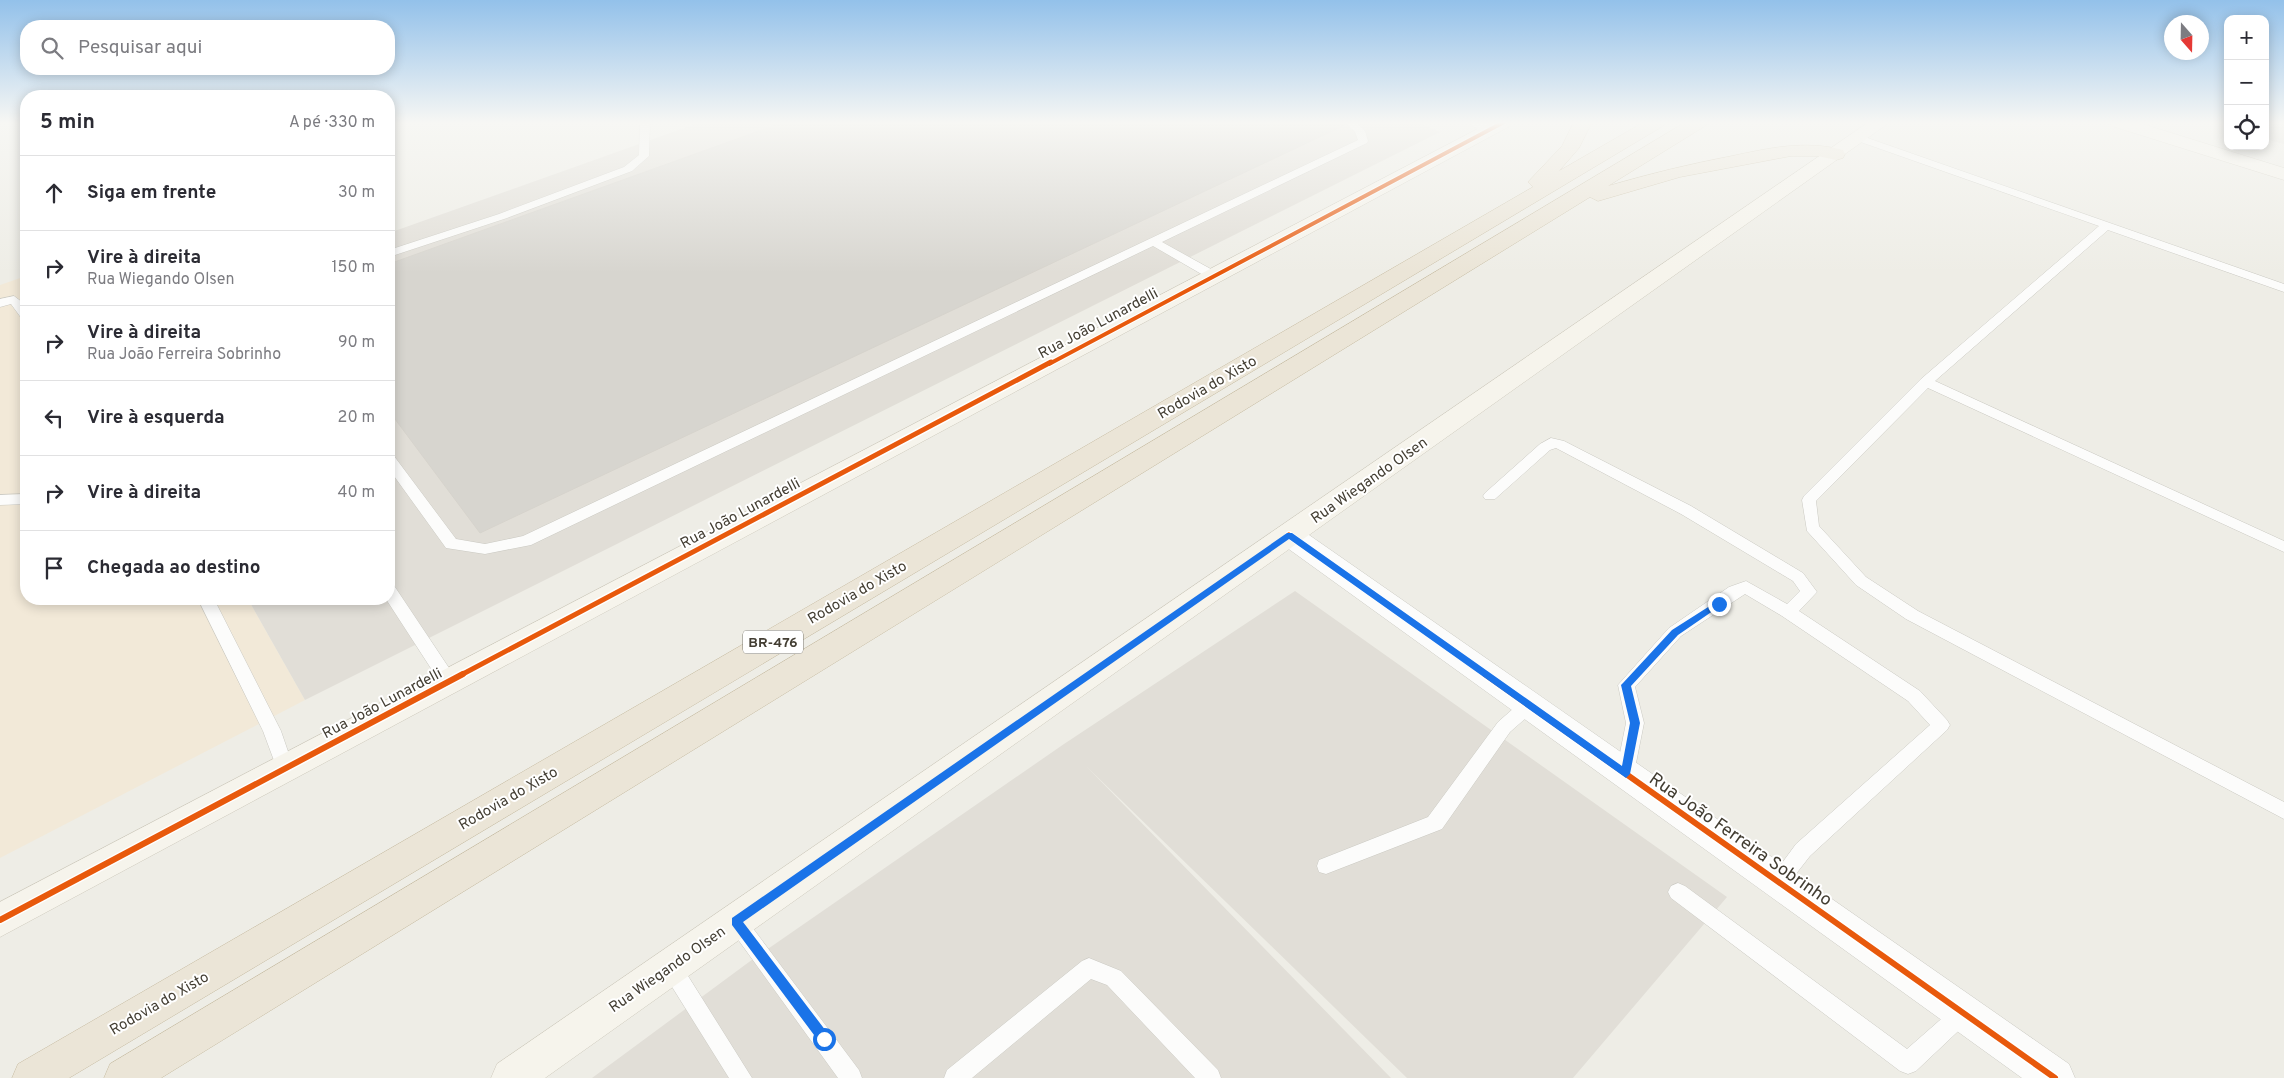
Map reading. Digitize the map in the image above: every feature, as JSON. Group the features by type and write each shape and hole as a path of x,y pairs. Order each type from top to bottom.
{"highway":[{"path":"1515,206 1547,172"},
{"name":"Rodovia do Xisto","path":"32,1078 1572,172"},
{"name":"Rodovia do Xisto","path":"124,1078 1616,172"},
{"path":"1543,216 1610,190 1676,172"}],"main road":[{"name":"Rua João Lunardelli","path":"0,920 1214,276 1404,172"},
{"name":"Rua Wiegando Olsen","path":"511,1078 1810,172"}],"street":[{"name":"Rua João Ferreira Sobrinho","path":"1289,535 2055,1078"}],"lane":[{"path":"395,252 504,216 619,172"},
{"path":"395,467 451,544 485,549 526,541 1297,172"},
{"path":"1934,172 2107,225 2284,288"},
{"path":"2107,225 1926,382 1809,500 1812,527 1861,581 1912,615 2284,811"},
{"path":"1152,241 1214,276"},
{"path":"0,303 14,300 20,308"},
{"path":"1926,382 2284,547"},
{"path":"1490,496 1545,447 1552,443 1559,444 1686,510 1798,577 1809,592 1788,612"},
{"path":"0,500 20,499"},
{"path":"1626,774 1635,723 1626,685 1675,632 1735,591 1746,587 1788,612 1914,696 1941,725 1803,850 1778,882"},
{"path":"395,600 449,682"},
{"path":"209,605 272,731 285,769"},
{"path":"1326,866 1435,823 1504,727 1529,705"},
{"path":"1678,892 1908,1063 1963,1013"},
{"path":"736,921 851,1078"},
{"path":"671,967 742,1078"},
{"path":"954,1078 1090,968 1114,978 1210,1078"}],"shaded area":[{"path":"560,172 1359,172 305,700 251,605 395,605 395,231"},
{"path":"20,278 20,605 251,605 305,700 0,858 0,285"},
{"path":"1295,591 1727,897 1573,1078 1407,1078 1086,766 1391,1078 592,1078 749,962 1064,744"}],"building":[{"path":"644,172 1245,172 480,533 395,419 395,262"}],"cycle path":[{"path":"0,920 1409,172"},
{"path":"1289,535 2055,1078"}],"route":[{"path":"824,1039 736,921 1289,535 1626,774 1635,723 1626,685 1675,632 1719,604"}]}
